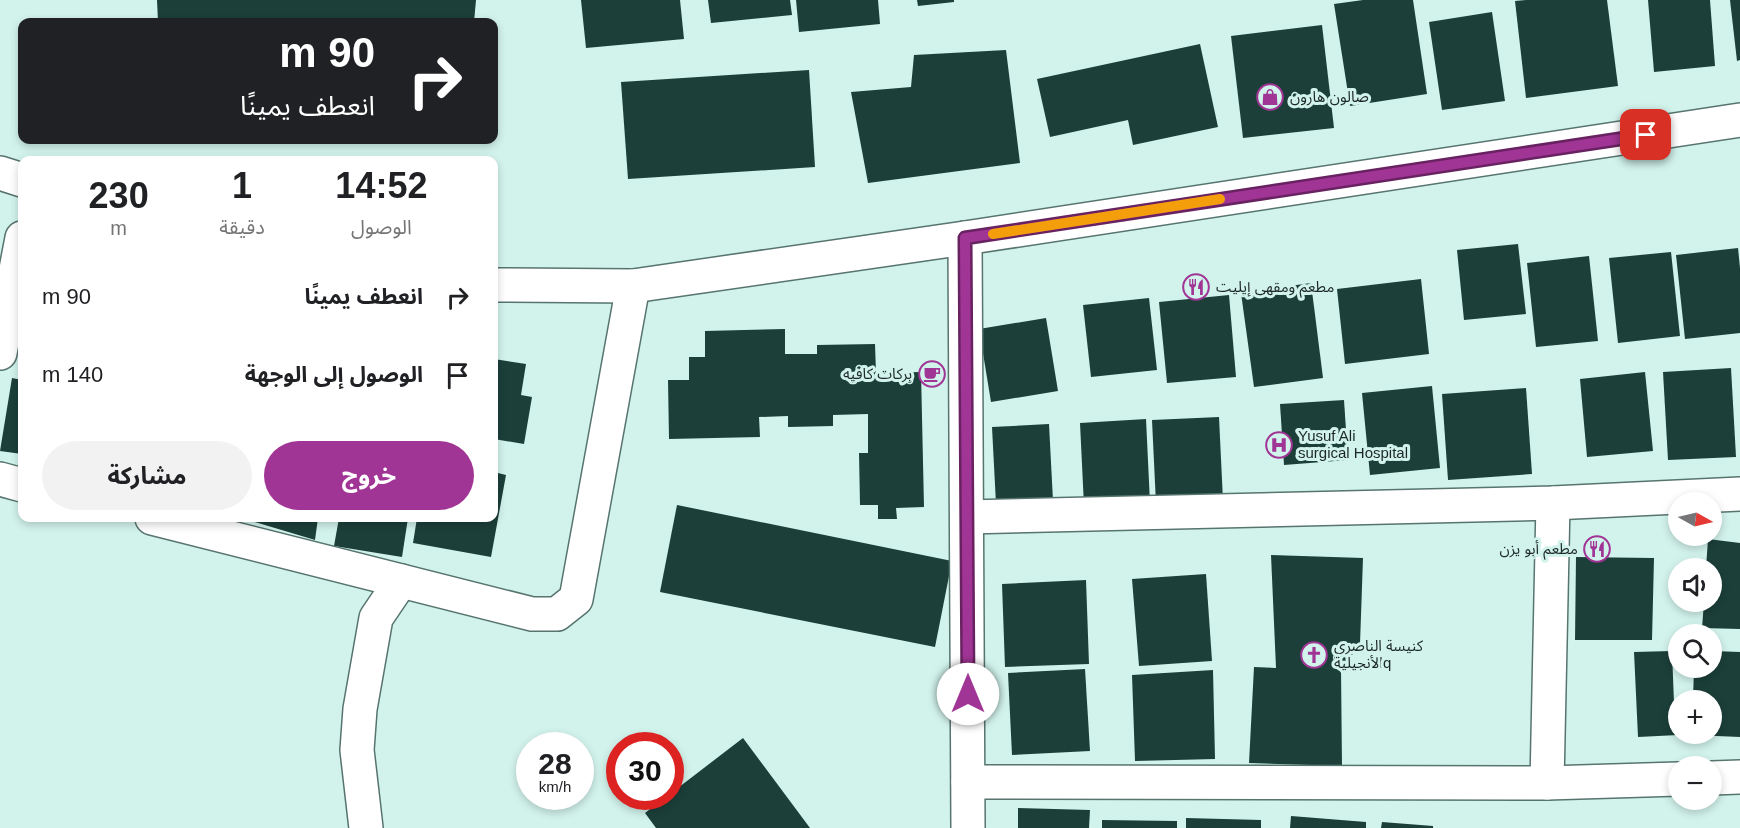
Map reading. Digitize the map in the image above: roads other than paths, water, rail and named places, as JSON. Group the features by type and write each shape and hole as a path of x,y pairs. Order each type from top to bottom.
{"street":[{"path":"498,285 633,286 1740,120"},
{"path":"0,173 18,179"},
{"path":"965,238 968,828"},
{"path":"0,353 18,259"},
{"path":"168,522 532,614 557,614 576,598 633,286"},
{"path":"0,479 18,484"},
{"path":"967,517 1553,503 1740,494"},
{"path":"1547,783 1553,503"},
{"path":"366,828 357,750 360,709 376,618 401,581"},
{"path":"1722,778 1740,777"},
{"path":"968,782 1547,783 1668,779"}],"place":[{"name":"صالون هارون","path":"1270,97"},
{"name":"مطعم ومقهى إيليت","path":"1196,287"},
{"name":"بركات كافيه","path":"932,374"},
{"name":"Yusuf Ali surgical Hospital","path":"1279,445"},
{"name":"مطعم أبو يزن","path":"1597,549"},
{"name":"كنيسة الناصري الأنجيليةq","path":"1314,655"}]}
